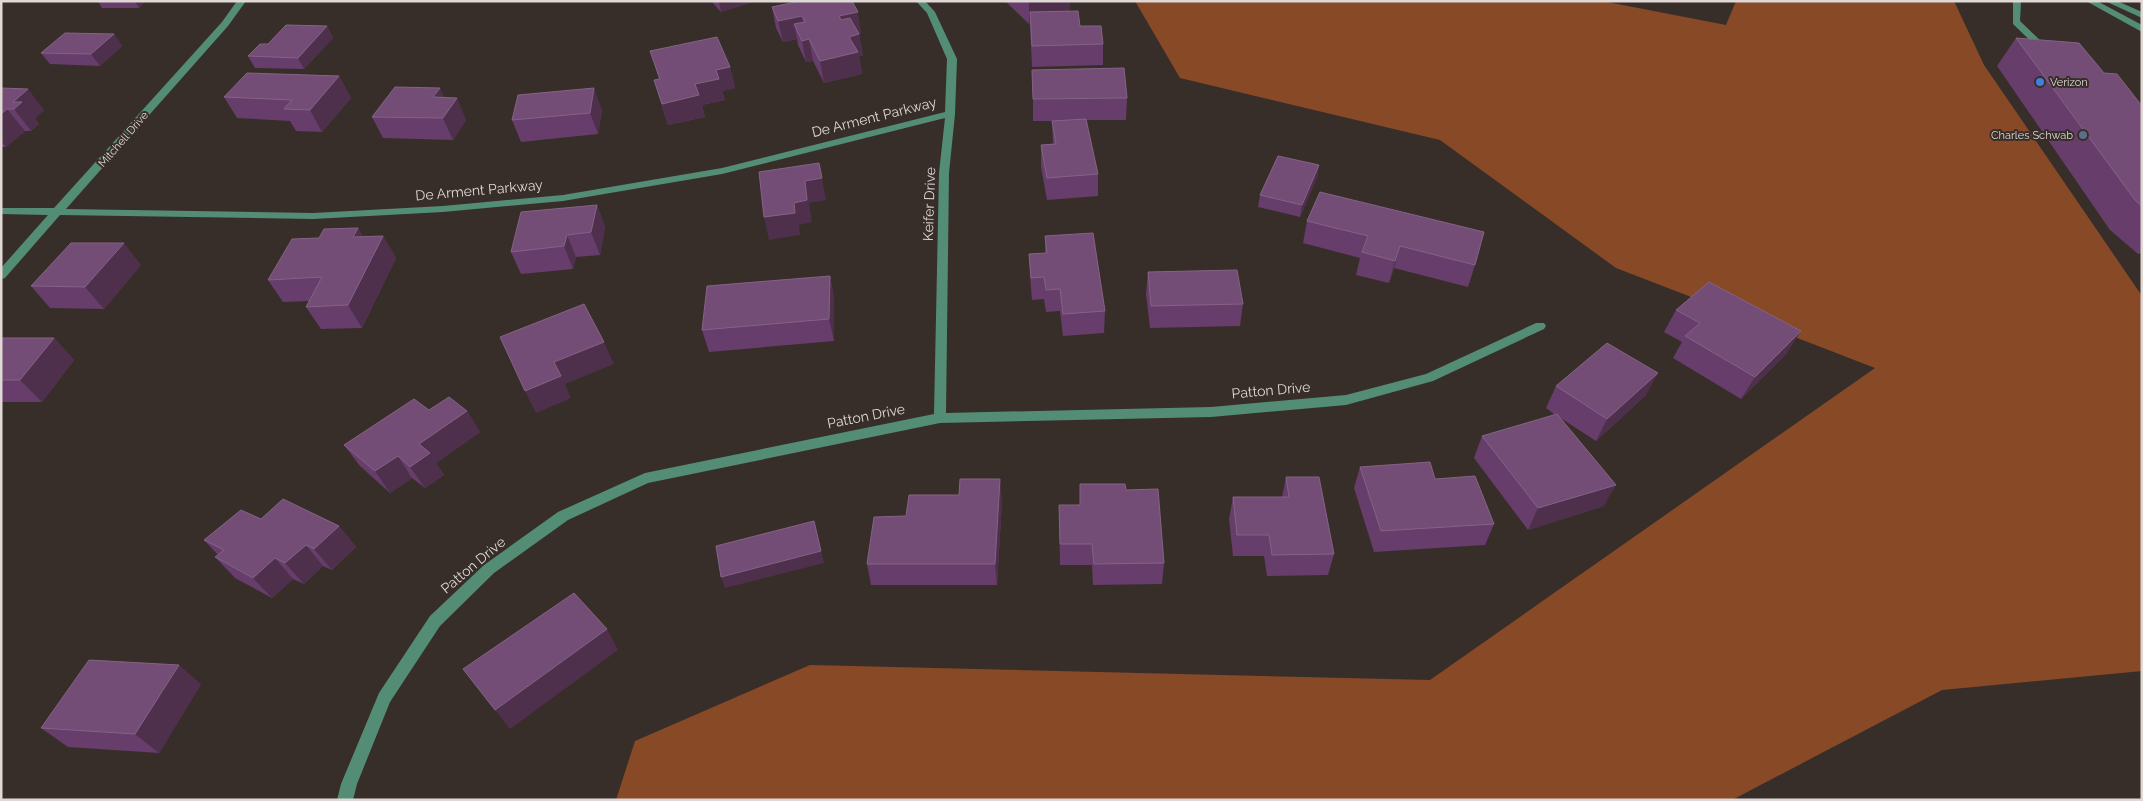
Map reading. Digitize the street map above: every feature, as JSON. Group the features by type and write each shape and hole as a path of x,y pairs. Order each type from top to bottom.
{"street":[{"name":"Mitchell Drive","path":"1,276 225,24 242,1"},
{"name":"Keifer Drive","path":"920,1 931,12 952,59 950,114 944,173 940,418"},
{"path":"2017,1 2016,22 2037,44 2054,55"},
{"path":"2090,1 2142,29"},
{"path":"2109,1 2142,15"},
{"name":"De Arment Parkway","path":"1,211 313,216 443,209 563,198 722,171 950,114"},
{"name":"Patton Drive","path":"345,800 349,784 384,698 434,621 489,569 563,516 645,478 940,418 1211,412 1346,400 1429,378 1540,326"}],"shaded area":[{"path":"1135,1 1602,1 1726,25 1736,1 1954,1 1984,65 2142,296 2142,671 1942,690 1732,800 616,800 635,741 810,665 1430,680 1875,368 1616,268 1440,140 1180,78"}],"building":[{"path":"800,1 852,1 858,12 839,16 841,20 850,18 859,34 849,37 858,52 820,61 809,39 802,41 794,24 805,22 802,16 778,21 772,7"},
{"path":"1078,11 1080,26 1101,26 1103,44 1032,46 1030,12"},
{"path":"286,25 327,26 298,58 248,56 260,44 268,44"},
{"path":"65,33 114,34 91,54 41,53"},
{"path":"717,37 730,67 716,70 719,79 695,84 699,95 662,104 654,80 660,79 650,51"},
{"path":"2016,38 2079,43 2104,73 2117,74 2142,106 2142,206 2135,200"},
{"path":"1124,68 1127,98 1033,99 1032,70"},
{"path":"247,73 339,76 310,110 284,109 292,100 224,97"},
{"path":"395,87 440,88 433,97 457,98 443,118 372,117"},
{"path":"1,88 28,89 13,102 22,102 14,109 7,109 1,114"},
{"path":"594,88 590,113 512,120 518,95"},
{"path":"1086,119 1098,174 1047,178 1041,145 1056,144 1052,121"},
{"path":"1278,156 1319,165 1302,205 1260,195"},
{"path":"819,163 822,178 805,181 807,200 794,203 795,213 764,217 759,172"},
{"path":"1320,192 1484,232 1475,265 1400,246 1395,261 1362,252 1368,236 1307,221"},
{"path":"597,205 591,232 567,235 564,246 511,252 521,212"},
{"path":"358,228 353,237 383,236 348,305 306,307 322,277 268,280 292,239 319,238 324,229"},
{"path":"1093,233 1105,311 1063,314 1060,289 1046,290 1044,277 1031,278 1029,254 1047,253 1045,236"},
{"path":"71,243 124,243 85,287 31,286"},
{"path":"1237,270 1243,304 1151,306 1148,272"},
{"path":"830,276 829,319 702,330 707,286"},
{"path":"1709,282 1801,331 1755,377 1685,336 1700,323 1676,310"},
{"path":"584,304 604,342 554,362 561,376 525,391 500,337"},
{"path":"1,338 54,338 20,380 1,380"},
{"path":"1607,343 1658,373 1607,419 1556,386"},
{"path":"449,397 467,411 419,444 430,453 410,467 398,456 375,471 344,445 414,399 429,410"},
{"path":"1557,414 1616,485 1538,508 1482,436"},
{"path":"1430,462 1435,479 1475,476 1494,524 1381,531 1360,467"},
{"path":"1286,477 1319,477 1334,554 1272,555 1269,535 1237,535 1233,497 1289,497"},
{"path":"960,479 1000,479 995,564 867,564 874,517 906,516 909,495 959,495"},
{"path":"1080,484 1125,484 1126,490 1158,489 1164,563 1094,564 1092,544 1060,544 1059,505 1080,505"},
{"path":"283,499 339,526 314,549 306,545 285,563 275,558 253,578 215,557 224,550 204,540 241,510 261,519"},
{"path":"814,521 821,551 721,577 716,546"},
{"path":"574,593 607,629 495,710 463,669"},
{"path":"89,660 179,665 135,734 41,728"}],"place":[{"name":"Verizon","path":"2040,82"},
{"name":"Charles Schwab","path":"2083,135"}]}
